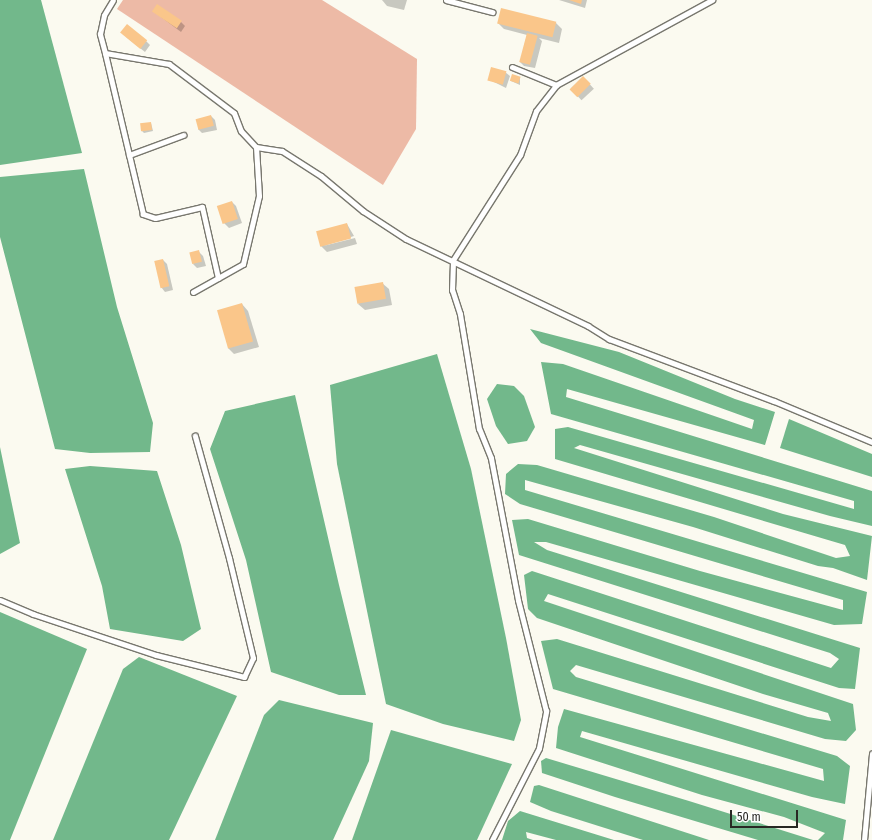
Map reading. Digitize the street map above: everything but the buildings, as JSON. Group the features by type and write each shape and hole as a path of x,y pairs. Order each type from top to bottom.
{"lane":[{"path":"113,0 104,15 100,34 143,214 155,218 202,207 218,278"},
{"path":"446,0 492,12"},
{"path":"492,840 539,748 546,712 518,600 491,458 479,429 460,314 452,290 454,279 453,260 520,155 536,111 556,85 712,0"},
{"path":"105,53 169,64 234,113 241,131 256,147 282,151 321,176 363,212 400,235 610,339 774,401 872,442"},
{"path":"512,67 556,85"},
{"path":"129,155 183,136"},
{"path":"193,292 243,264 259,196 256,147"},
{"path":"0,600 33,614 156,654 244,677 254,658 229,558 195,436"},
{"path":"864,840 872,753"}],"shaded area":[{"path":"0,0 41,0 82,153 0,165"},
{"path":"123,0 322,0 417,59 416,129 383,185 117,9"},
{"path":"84,169 117,307 153,423 150,452 90,453 55,449 0,237 0,177"},
{"path":"530,329 619,352 735,399 775,412 765,445 567,389 566,397 872,491 872,526 830,516 580,445 574,448 783,514 872,536 867,580 833,568 818,566 693,527 525,480 525,490 867,592 862,624 834,625 546,542 534,542 547,550 860,648 855,689 839,688 548,594 544,601 853,704 856,730 846,741 825,739 576,665 570,671 576,677 837,756 850,766 845,804 812,797 582,731 580,737 846,820 843,840 818,840 825,833 784,817 702,795 556,748 558,727 564,709 824,781 823,769 553,689 541,641 557,639 808,717 831,721 828,713 763,694 537,618 528,609 524,575 532,571 831,668 839,659 830,653 519,555 512,520 528,519 700,571 843,610 843,600 520,504 505,494 506,474 518,464 537,465 714,517 836,558 850,556 845,545 555,459 555,429 568,427 854,509 854,501 551,414 541,362 563,364 752,429 754,420 541,343"},
{"path":"437,354 471,469 506,638 521,720 514,741 443,724 386,704 337,464 330,385"},
{"path":"497,384 514,386 524,396 535,427 527,441 508,444 496,426 487,399"},
{"path":"295,395 366,695 339,695 271,672 246,560 210,449 225,411"},
{"path":"789,419 872,454 872,477 780,448"},
{"path":"0,447 20,543 0,554"},
{"path":"90,466 157,471 181,545 201,629 183,641 110,629 102,586 65,469"},
{"path":"0,612 87,649 10,840 0,840"},
{"path":"139,657 237,696 169,840 53,840 123,669"},
{"path":"279,700 373,723 369,761 333,840 215,840 264,715"},
{"path":"391,730 512,764 477,840 352,840"},
{"path":"546,758 813,840 758,840 615,797 542,773 541,761"},
{"path":"539,785 709,840 643,840 551,811 530,802 534,786"},
{"path":"520,811 614,840 556,840 526,832 527,838 533,840 502,840 508,821"}]}
